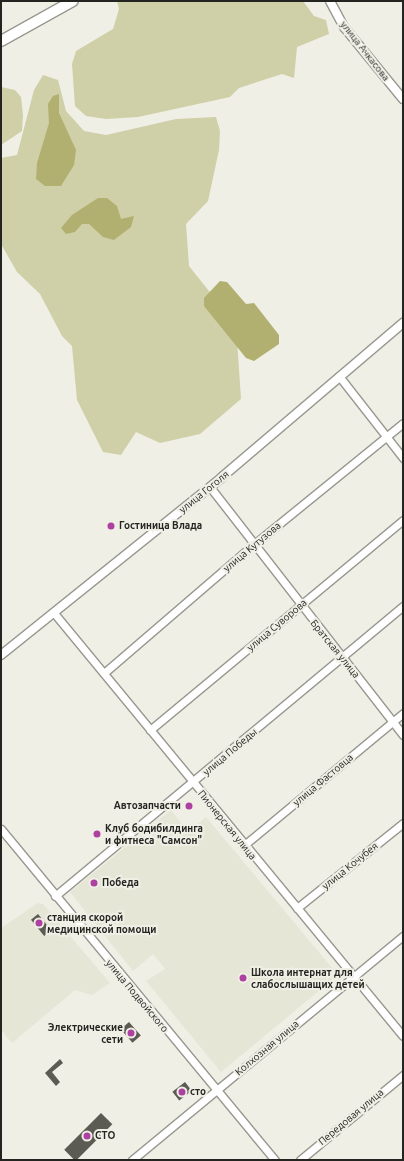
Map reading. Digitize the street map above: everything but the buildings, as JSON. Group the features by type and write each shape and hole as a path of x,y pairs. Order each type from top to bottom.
{"highway":[{"path":"1,41 73,1"}],"main road":[{"name":"улица Ачкасова","path":"330,1 344,26 403,99"},
{"name":"улица Гоголя","path":"1,655 210,487 403,323"}],"street":[{"path":"339,376 403,458"},
{"name":"улица Кутузова","path":"104,673 253,545 403,423"},
{"name":"Братская улица","path":"210,487 300,606 403,735"},
{"name":"улица Суворова","path":"150,730 403,520"},
{"name":"улица Победы","path":"55,896 193,783 403,606"},
{"name":"Пионерская улица","path":"54,613 243,846 297,908 352,978 403,1036"},
{"name":"улица Фастовца","path":"243,846 403,713"},
{"name":"улица Кочубея","path":"297,908 403,823"},
{"name":"улица Подвойского","path":"2,833 275,1160"},
{"name":"Колхозная улица","path":"132,1160 403,936"},
{"name":"Передовая улица","path":"300,1160 403,1075"}],"shaded area":[{"path":"59,94 59,113 76,150 74,165 61,186 45,186 36,179 37,163 49,123 48,104 53,96"},
{"path":"98,198 107,198 117,206 121,219 134,216 131,227 114,240 103,237 89,224 82,224 75,232 66,234 61,228 72,215"},
{"path":"220,281 227,282 246,304 254,303 279,335 279,344 254,361 246,358 204,306 204,298"},
{"path":"171,810 188,832 206,817 338,975 221,1072 146,981 165,969 153,954 133,971 70,892"},
{"path":"38,903 43,904 110,983 92,995 75,990 12,1043 1,1030 1,928"}],"green space":[{"path":"117,1 303,1 314,16 326,20 329,34 297,47 294,78 282,74 239,88 230,97 138,117 106,119 86,116 75,106 72,64 76,51 113,29 119,9"},
{"path":"43,75 58,80 66,111 84,131 106,135 176,119 216,117 220,131 219,150 208,201 186,224 189,266 236,325 241,399 200,434 160,443 136,432 121,455 103,452 77,400 72,346 62,336 40,294 17,272 1,244 1,158 17,155 34,90"},
{"path":"1,87 15,90 21,97 23,115 22,131 1,145"}],"place":[{"name":"Гостиница Влада","path":"111,526"},
{"name":"Автозапчасти","path":"189,806"},
{"name":"Клуб бодибилдинга и фитнеса \"Самсон\"","path":"97,834"},
{"name":"Победа","path":"94,883"},
{"name":"станция скорой медицинской помощи","path":"39,923"},
{"name":"Школа интернат для слабослышащих детей","path":"243,978"},
{"name":"Электрические сети","path":"131,1033"},
{"name":"сто","path":"182,1092"},
{"name":"СТО","path":"87,1136"}]}
